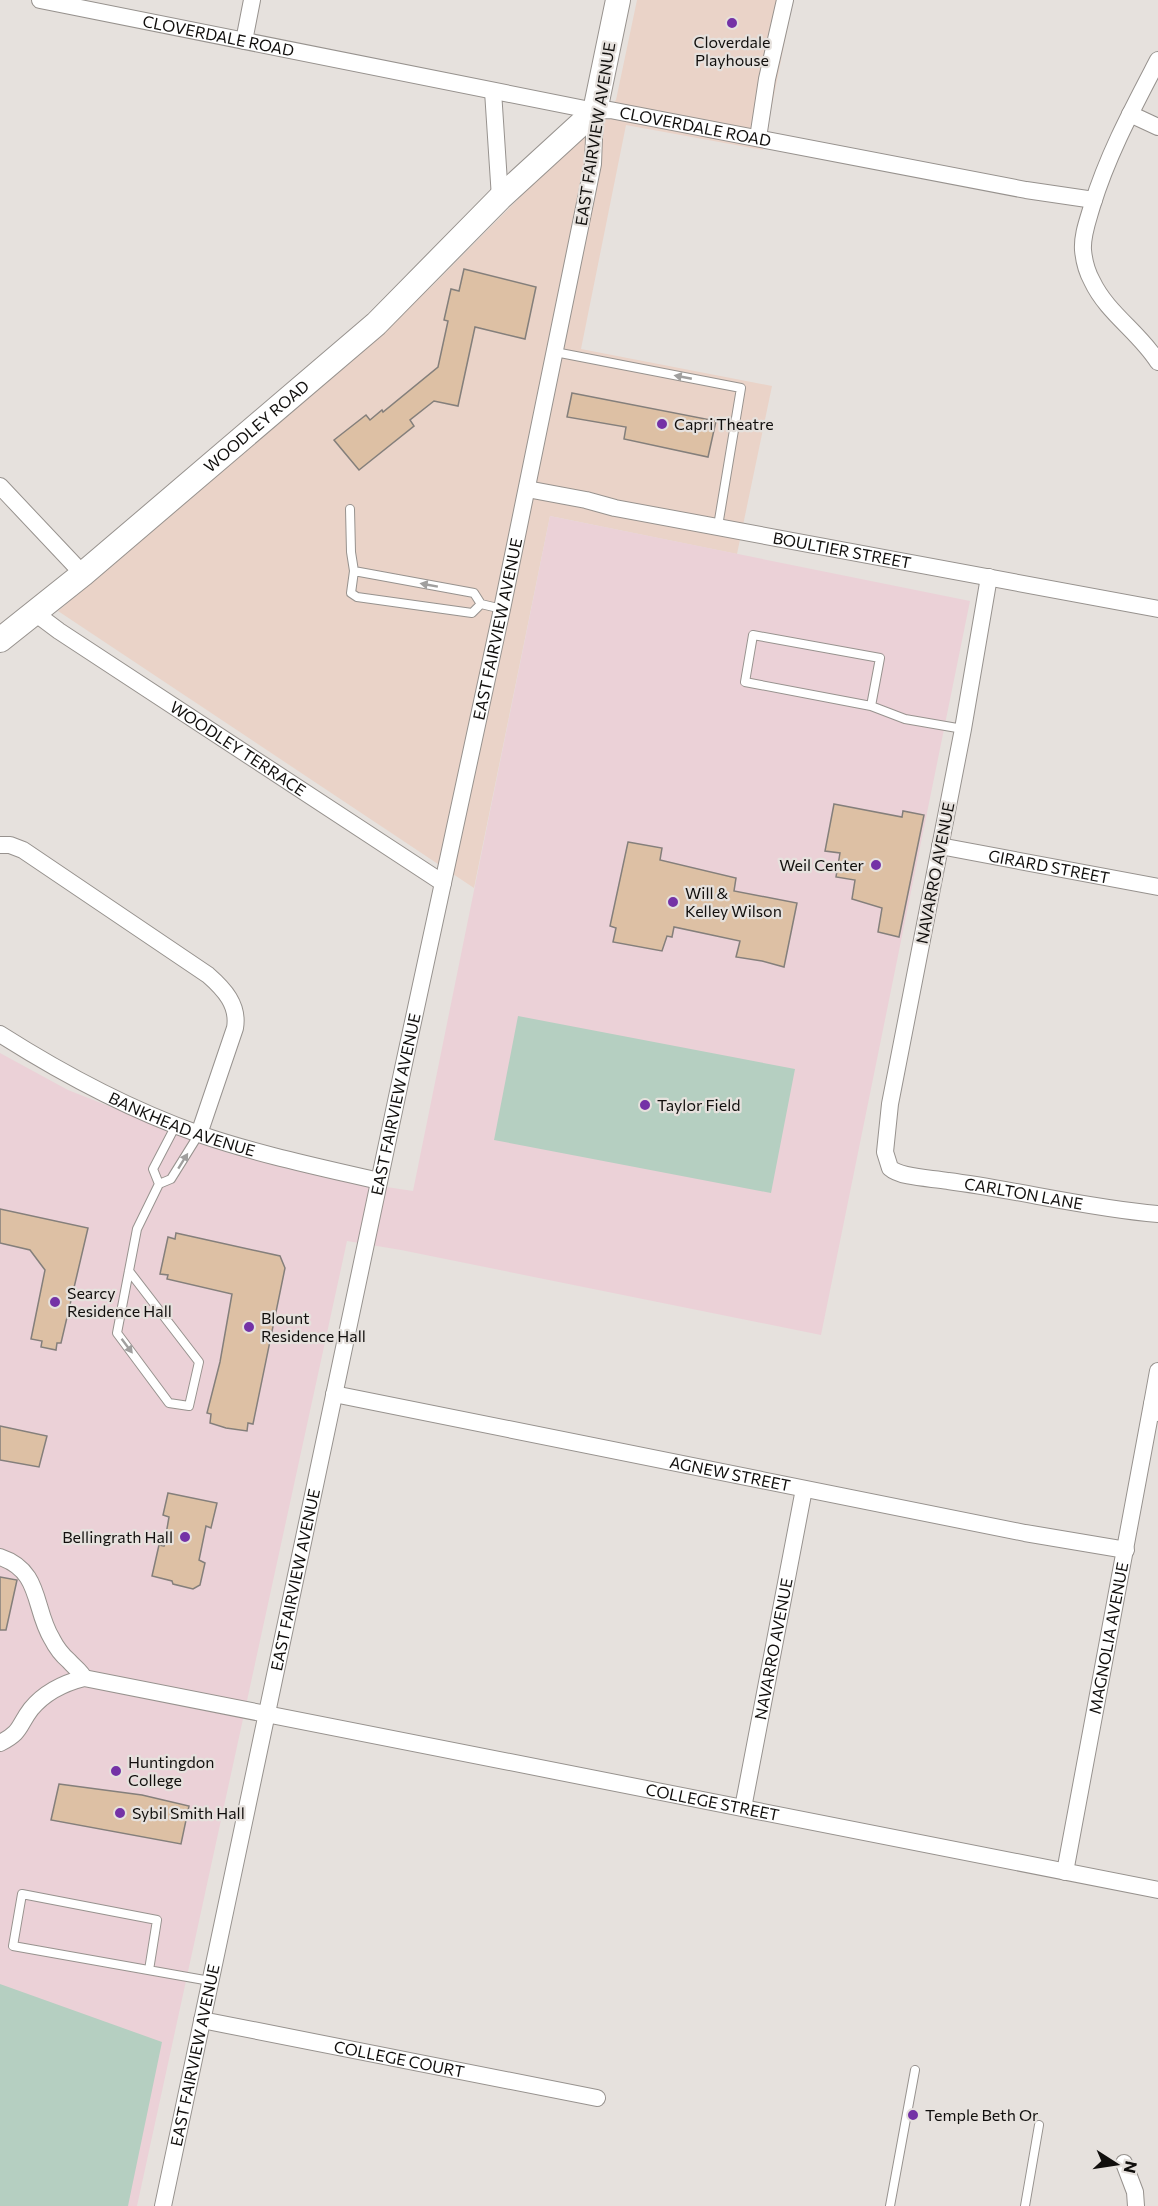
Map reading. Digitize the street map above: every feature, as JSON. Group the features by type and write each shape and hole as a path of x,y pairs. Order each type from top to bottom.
{"main road":[{"name":"EAST FAIRVIEW AVENUE","path":"595,111 618,0"},
{"name":"WOODLEY ROAD","path":"0,640 83,574 376,324 500,198 595,111"}],"street":[{"name":"CLOVERDALE ROAD","path":"40,0 595,111 610,110 1026,190 1094,200"},
{"path":"244,41 252,0"},
{"path":"758,138 767,79 785,0"},
{"path":"1158,60 1105,166 1084,234 1083,249 1085,263 1092,281 1108,305 1133,330 1158,362"},
{"path":"493,91 500,198"},
{"name":"EAST FAIRVIEW AVENUE","path":"163,2206 527,489 593,164 595,111"},
{"path":"1130,114 1158,127"},
{"path":"0,486 83,574"},
{"name":"BOULTIER STREET","path":"527,489 615,508 1158,609"},
{"name":"NAVARRO AVENUE","path":"890,1168 885,1152 890,1104 963,729 989,577"},
{"name":"WOODLEY TERRACE","path":"35,613 443,883"},
{"path":"0,845 23,849 221,986 234,1006 236,1020 199,1134"},
{"name":"GIRARD STREET","path":"940,846 1158,887"},
{"name":"BANKHEAD AVENUE","path":"0,1034 108,1096 199,1134 271,1156 379,1181"},
{"name":"CARLTON LANE","path":"890,1168 902,1174 1158,1214"},
{"name":"MAGNOLIA AVENUE","path":"1065,1872 1155,1408 1158,1371"},
{"name":"AGNEW STREET","path":"334,1394 1025,1533 1126,1550"},
{"name":"NAVARRO AVENUE","path":"743,1808 804,1489"},
{"path":"0,1557 11,1562 31,1581 37,1594 39,1613 46,1628 67,1659 82,1673 84,1678 72,1681 49,1693 30,1710 19,1731 0,1743"},
{"name":"COLLEGE STREET","path":"84,1678 1158,1890"},
{"name":"COLLEGE COURT","path":"202,2020 597,2098"},
{"path":"1124,2163 1135,2192 1136,2206"}],"lane":[{"path":"555,352 741,388 718,526"},
{"path":"350,509 354,571 351,593 357,597 472,613 481,604"},
{"path":"354,571 474,593 481,604 502,609"},
{"path":"871,706 880,658 753,635 745,682 871,706 905,719 963,729"},
{"path":"159,1184 153,1169 176,1125"},
{"path":"129,1271 199,1362 189,1406 169,1403 117,1333 137,1229 159,1184 171,1179 199,1134"},
{"path":"149,1970 157,1920 22,1894 13,1946 210,1982"},
{"path":"890,2206 915,2070"},
{"path":"1025,2206 1039,2126"}],"shaded area":[{"path":"637,0 793,0 763,150 626,125 581,349 772,386 737,554 550,516 474,888 58,611 335,374 432,286 616,100"},
{"name":"Huntingdon College","path":"550,516 970,601 821,1335 347,1241 137,2206 0,2206 0,1053 68,1090 228,1153 360,1183 413,1191"}],"green space":[{"name":"Taylor Field","path":"518,1016 795,1069 771,1193 494,1140"},
{"path":"0,1984 162,2042 128,2206 0,2206"}],"building":[{"path":"464,269 536,287 525,339 475,327 458,406 434,401 410,420 414,426 359,470 334,440 366,415 370,420 382,410 383,412 438,367 448,321 444,320 451,289 459,291"},
{"name":"Capri Theatre","path":"572,393 716,421 708,457 624,439 626,427 567,417"},
{"name":"Weil Center","path":"834,804 902,817 903,811 924,815 899,937 878,932 882,908 852,899 855,880 836,877 840,853 825,851"},
{"name":"Will & Kelley Wilson","path":"628,842 662,848 660,860 736,878 734,891 797,903 784,967 736,957 740,941 674,927 672,937 667,936 662,951 613,942 616,928 610,926"},
{"name":"Searcy Residence Hall","path":"0,1209 88,1228 61,1343 57,1343 56,1350 41,1347 42,1341 31,1339 45,1270 30,1250 0,1243"},
{"name":"Blount Residence Hall","path":"176,1233 280,1256 285,1268 253,1424 248,1423 247,1431 210,1423 211,1414 207,1413 220,1362 232,1294 167,1279 168,1275 160,1274 168,1237 175,1239"},
{"path":"0,1426 47,1436 39,1467 0,1460"},
{"name":"Bellingrath Hall","path":"168,1493 217,1503 211,1528 206,1526 199,1560 205,1563 200,1585 193,1589 152,1576 159,1545 164,1546 169,1517 163,1515"},
{"path":"0,1577 17,1580 6,1630 0,1630"},
{"name":"Sybil Smith Hall","path":"59,1784 142,1795 189,1806 181,1844 51,1820"}],"place":[{"name":"Cloverdale Playhouse","path":"732,23"},
{"name":"Capri Theatre","path":"662,424"},
{"name":"Weil Center","path":"876,865"},
{"name":"Will & Kelley Wilson","path":"673,902"},
{"name":"Taylor Field","path":"645,1105"},
{"name":"Searcy Residence Hall","path":"55,1302"},
{"name":"Blount Residence Hall","path":"249,1327"},
{"name":"Bellingrath Hall","path":"185,1537"},
{"name":"Huntingdon College","path":"116,1771"},
{"name":"Sybil Smith Hall","path":"120,1813"},
{"name":"Temple Beth Or","path":"913,2115"}]}
